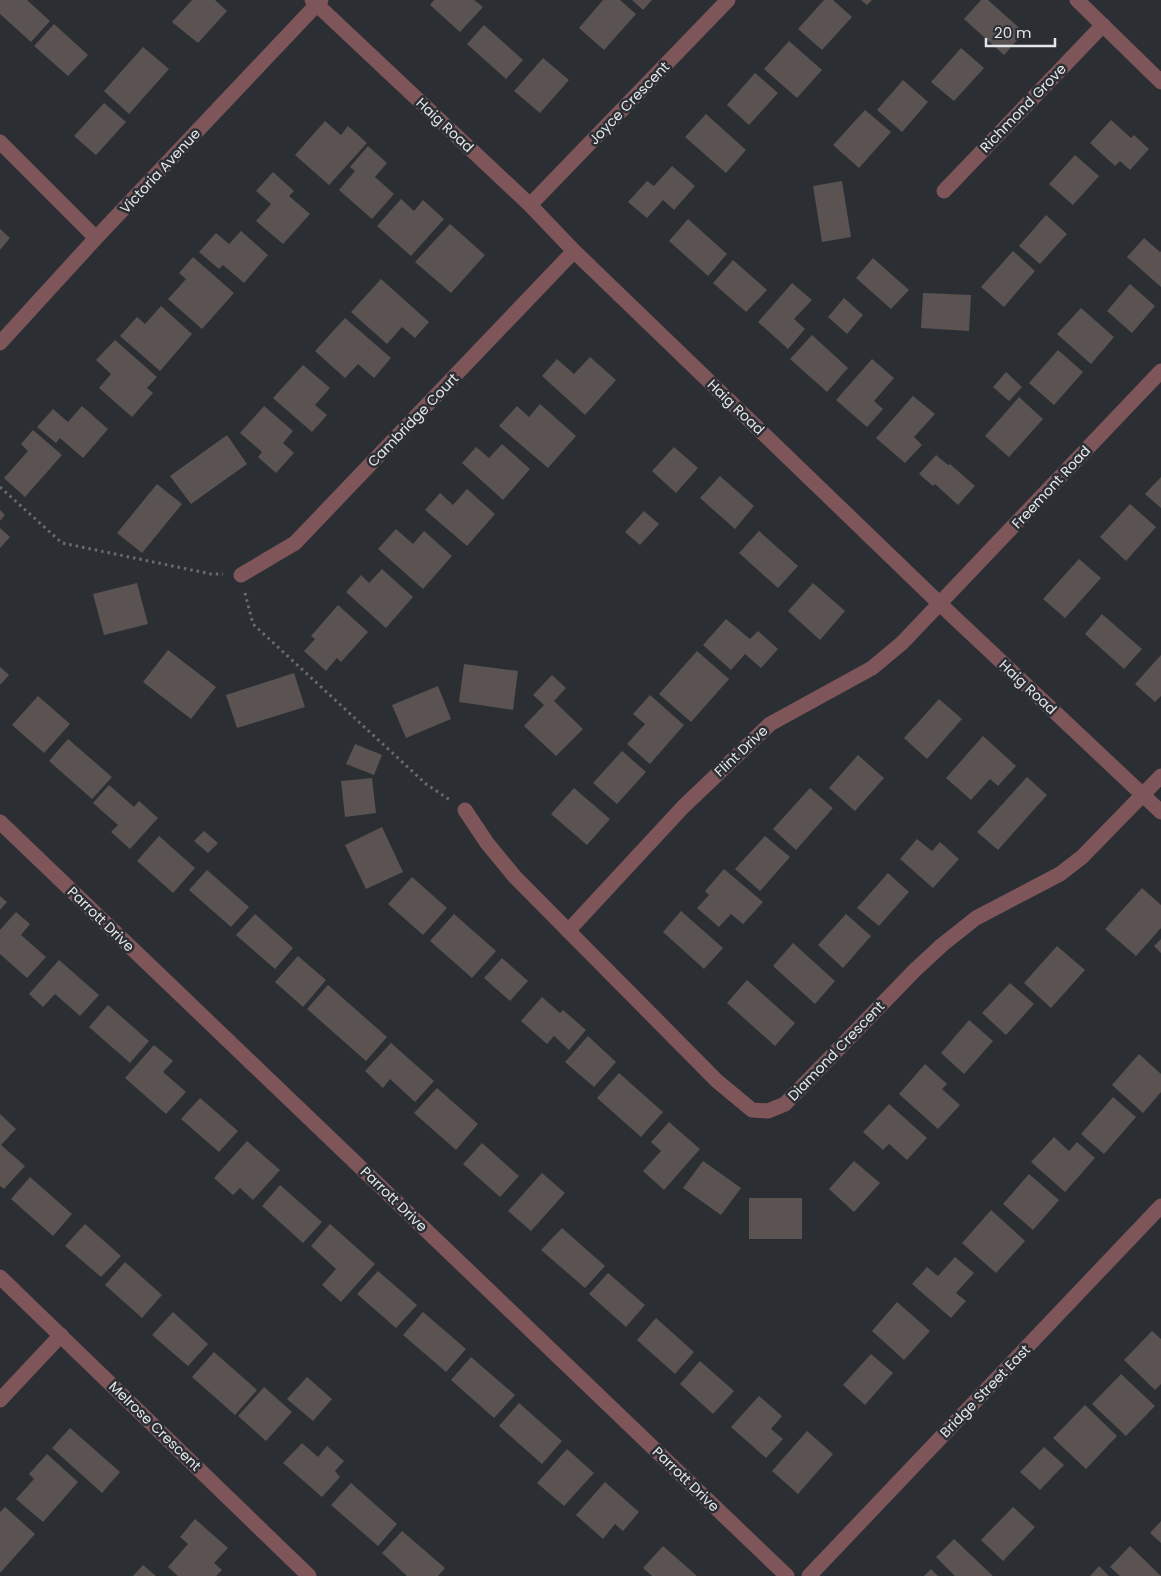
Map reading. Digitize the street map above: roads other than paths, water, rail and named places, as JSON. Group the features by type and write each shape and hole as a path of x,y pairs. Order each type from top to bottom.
{"street":[{"name":"Joyce Crescent","path":"530,205 728,0"},
{"path":"1077,0 1161,82"},
{"name":"Haig Road","path":"317,2 530,205 574,251 940,604 1161,812"},
{"name":"Victoria Avenue","path":"0,342 317,2"},
{"name":"Richmond Grove","path":"944,191 1103,25"},
{"path":"0,142 96,238"},
{"name":"Cambridge Court","path":"241,575 295,543 574,251"},
{"name":"Freemont Road","path":"940,604 1161,371"},
{"name":"Flint Drive","path":"568,931 683,807 770,724 872,668 902,643 940,604"},
{"path":"1143,795 1161,776"},
{"name":"Diamond Crescent","path":"465,810 487,844 509,870 717,1081 752,1110 768,1110 786,1104 915,970 942,945 976,918 1060,874 1082,857 1143,795"},
{"name":"Parrott Drive","path":"0,822 787,1576"},
{"name":"Bridge Street East","path":"809,1576 1161,1206"},
{"name":"Melrose Crescent","path":"0,1277 302,1573"},
{"path":"0,1400 61,1335"}]}
